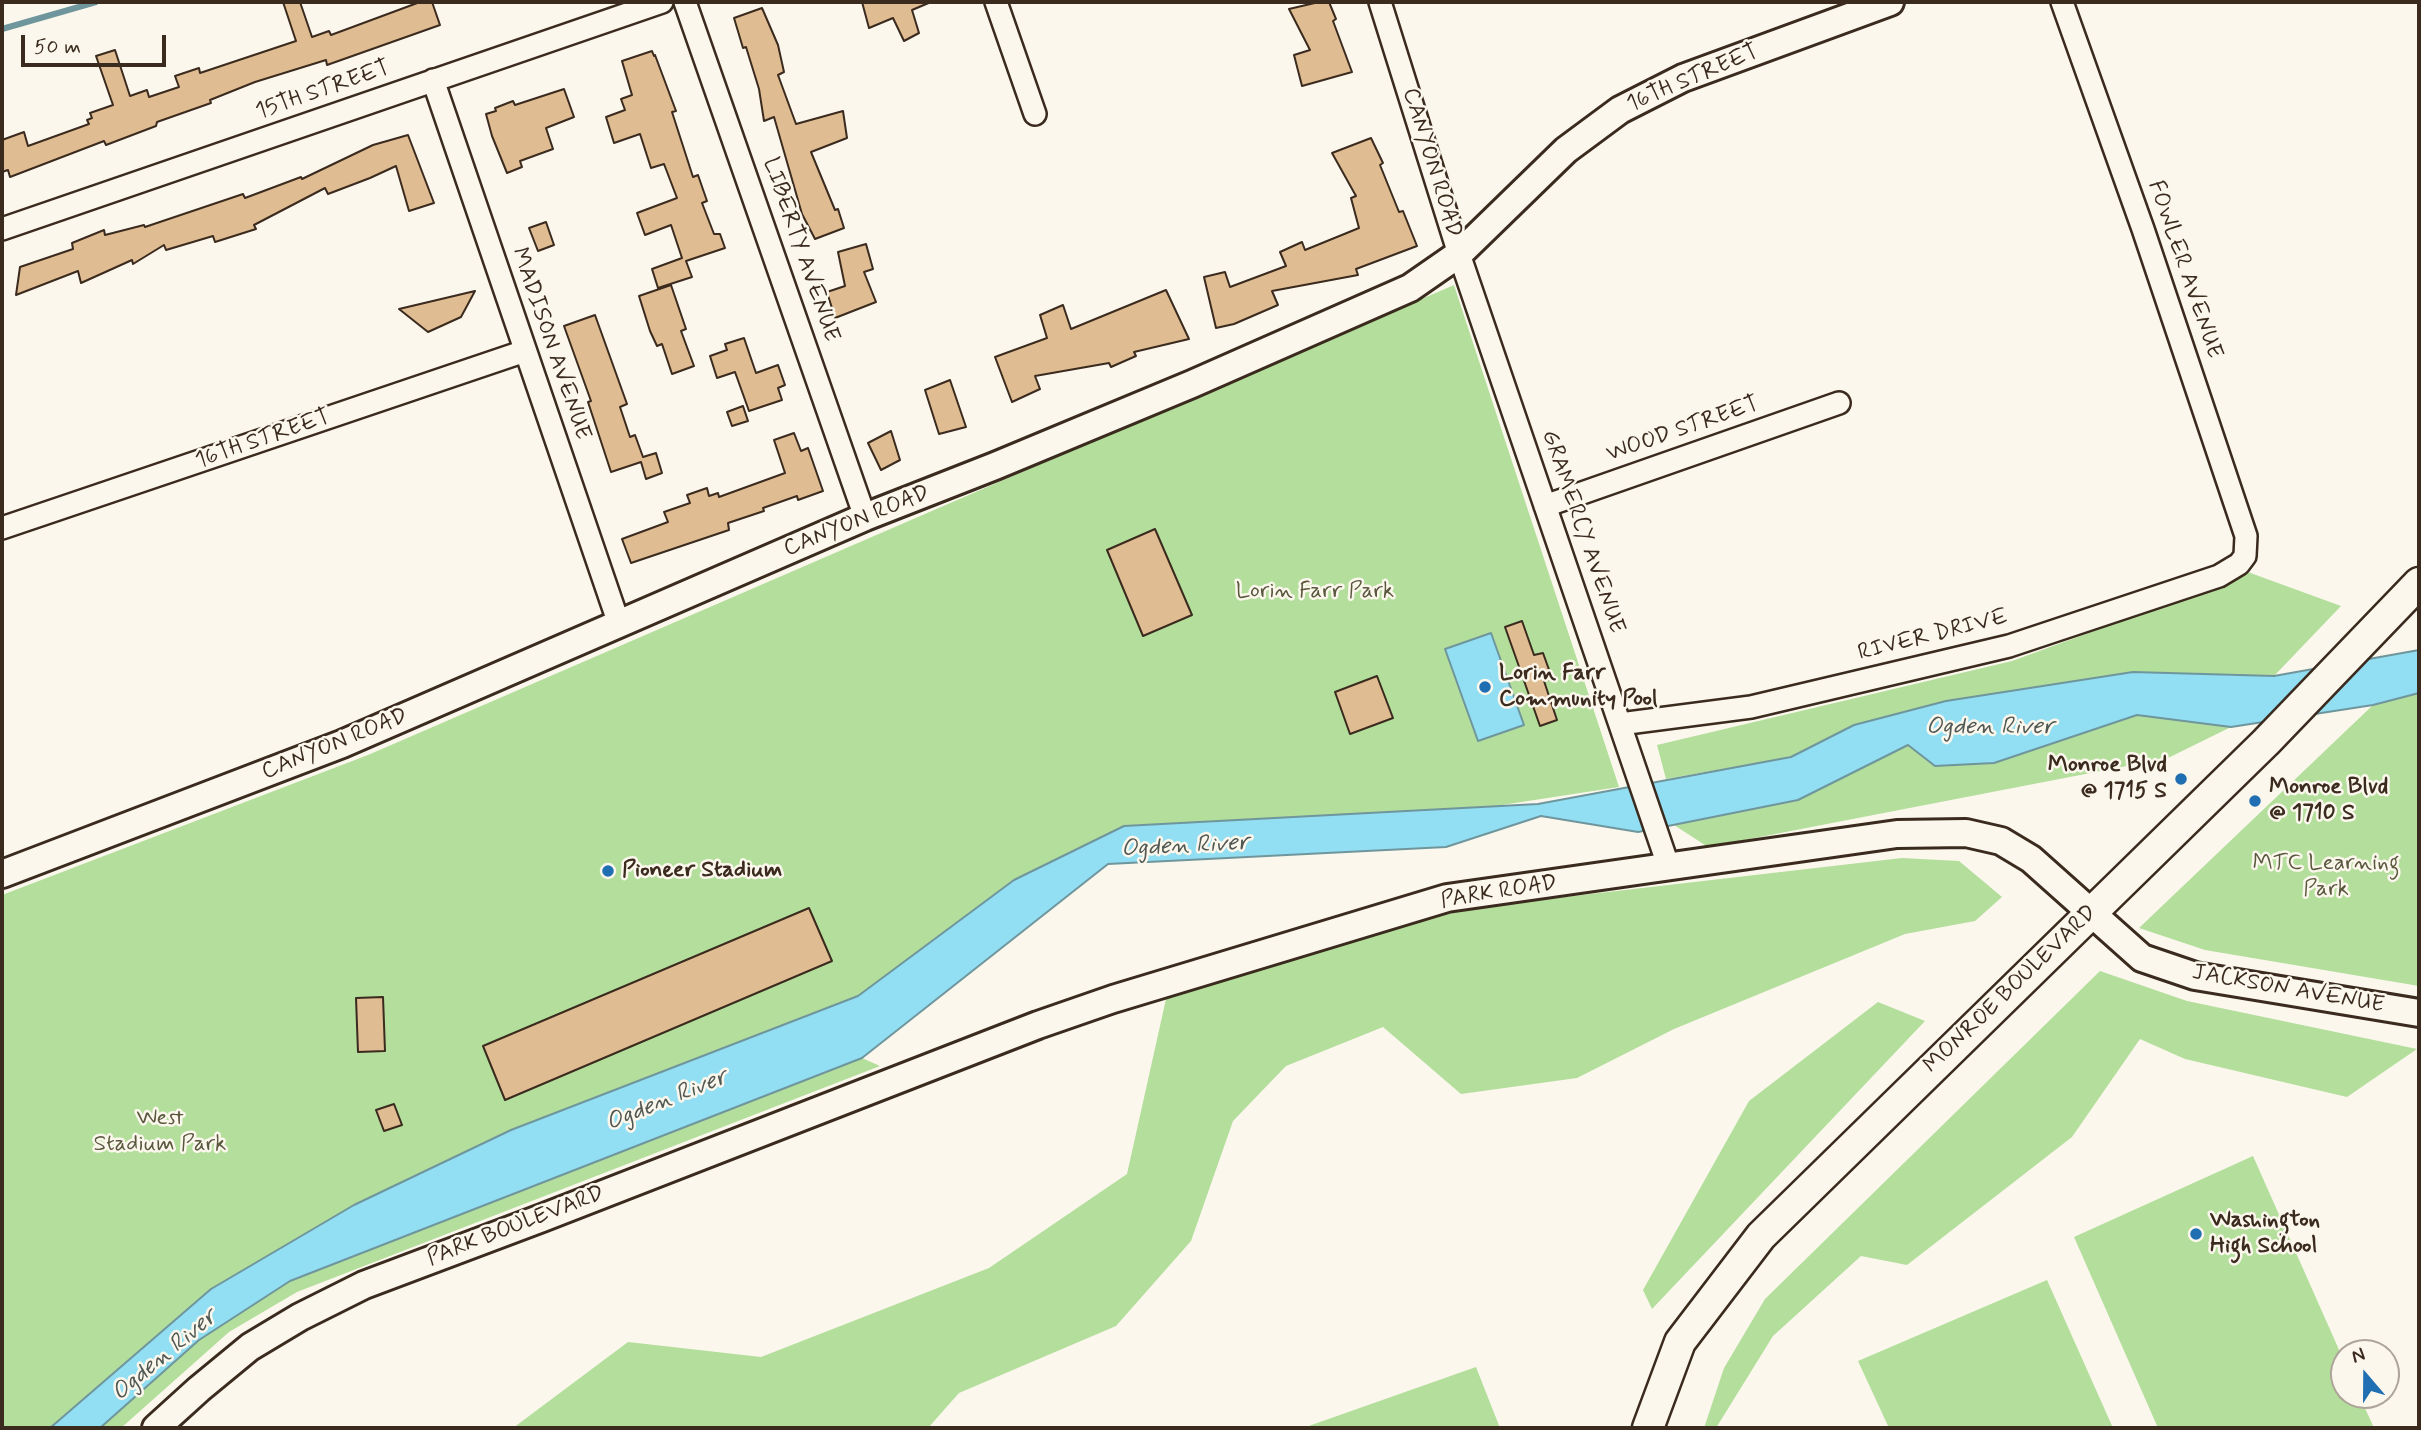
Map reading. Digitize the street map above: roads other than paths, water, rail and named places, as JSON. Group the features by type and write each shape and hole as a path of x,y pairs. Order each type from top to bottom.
{"main road":[{"name":"MONROE BOULEVARD","path":"1648,1428 1679,1342 1760,1236 2266,743 2419,583"}],"street":[{"name":"15TH STREET","path":"2,229 662,2"},
{"name":"LIBERTY AVENUE","path":"685,2 865,517"},
{"path":"996,2 1035,114"},
{"name":"CANYON ROAD","path":"2,874 342,744 865,517 1167,394 1410,288 1459,254 1380,2"},
{"name":"16TH STREET","path":"1459,254 1566,150 1620,110 1684,78 1891,2"},
{"name":"FOWLER AVENUE","path":"2062,2 2147,240 2246,536 2245,556"},
{"name":"MADISON AVENUE","path":"433,80 619,624"},
{"name":"GRAMERCY AVENUE","path":"1459,254 1668,868"},
{"name":"16TH STREET","path":"2,528 525,351"},
{"name":"WOOD STREET","path":"1545,506 1839,403"},
{"name":"RIVER DRIVE","path":"1620,724 1751,707 2009,646 2219,576 2239,564 2245,556"},
{"name":"PARK ROAD","path":"905,1076 1113,999 1447,898 1897,834 1966,833 2001,841 2031,859 2090,913"},
{"name":"JACKSON AVENUE","path":"2090,913 2142,958 2195,976 2419,1013"},
{"name":"PARK BOULEVARD","path":"156,1428 250,1347 300,1317 364,1285 542,1219 905,1076"}],"water":[{"name":"Lorin Farr Community Pool","path":"1491,633 1524,725 1478,741 1445,649"},
{"name":"Ogden River","path":"2419,650 2419,693 2373,705 2231,727 2137,715 1994,763 1935,766 1908,745 1798,800 1638,832 1541,816 1446,847 1108,864 862,1058 290,1281 199,1340 100,1428 50,1428 211,1289 354,1205 511,1130 858,996 1014,880 1124,826 1538,804 1791,757 1854,725 1946,701 2133,672 2274,676"}],"waterway":[{"path":"2,29 96,2"}],"place":[{"name":"Lorin Farr Community Pool","path":"1485,687"},
{"name":"Monroe Blvd @ 1715 S","path":"2181,779"},
{"name":"Monroe Blvd @ 1710 S","path":"2255,801"},
{"name":"Pioneer Stadium","path":"608,871"},
{"name":"Washington High School","path":"2196,1234"}],"park label":[{"name":"Lorin Farr Park","path":"1315,592"},
{"name":"MTC Learning Park","path":"2326,877"},
{"name":"West Stadium Park","path":"160,1132"}]}
